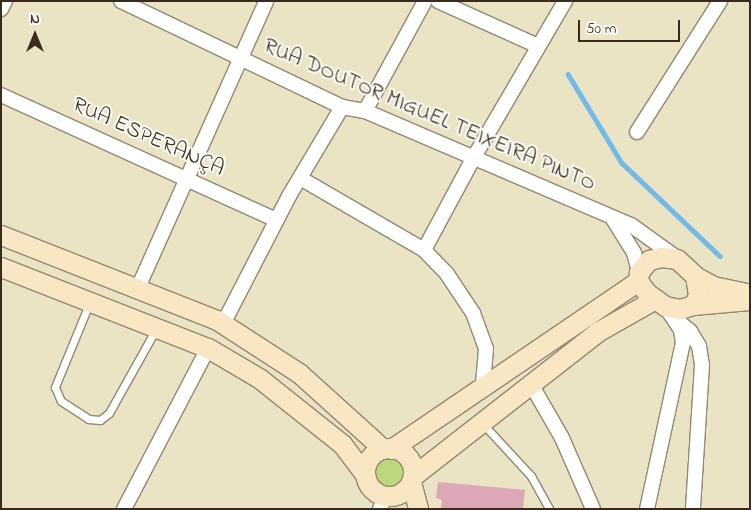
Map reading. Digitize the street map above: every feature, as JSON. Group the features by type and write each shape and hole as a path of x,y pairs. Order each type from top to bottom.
{"main road":[{"path":"1,235 223,324 299,373 387,449 405,455 412,468 412,479 418,509"},
{"path":"365,476 371,456 387,449 483,386 638,276 650,260 662,257 677,259 694,276 713,286 750,294"},
{"path":"1,267 208,348 259,378 335,438 365,476 370,487 387,502 404,491 412,479 482,422 597,332 665,308 750,300"},
{"path":"638,276 665,308"},
{"path":"693,305 698,296 694,276"}],"street":[{"path":"1,10 5,1"},
{"name":"RUA DOUTOR MIGUEL TEIXEIRA PINTO","path":"121,1 342,107 365,111 612,218 647,235 677,259"},
{"path":"136,290 266,1"},
{"path":"365,111 425,1"},
{"path":"438,1 538,46"},
{"path":"424,250 474,157 565,1"},
{"path":"637,132 720,1"},
{"name":"RUA ESPERANÇA","path":"1,95 276,220"},
{"path":"223,324 276,220 342,107"},
{"path":"300,178 424,250 447,274 473,313 486,349 483,386"},
{"name":"RUA DOUTOR MIGUEL TEIXEIRA PINTO","path":"612,218 634,253 638,276"},
{"path":"647,509 677,378 683,343 681,330 665,308"},
{"path":"665,308 690,331 699,346 701,385 693,509"},
{"path":"124,509 208,348"},
{"path":"677,378 696,378 701,385"},
{"path":"531,384 562,438 593,509"}],"lane":[{"path":"90,301 55,387 61,401 89,419 100,420 109,413 157,328"},
{"path":"482,422 531,476 548,509"}],"green space":[{"path":"390,455 397,456 402,460 406,465 406,479 402,484 397,488 390,489 383,488 378,484 374,479 373,472 374,465 378,460 383,456"}],"building":[{"path":"438,482 525,490 523,509 441,509 442,500 436,498"}],"waterway":[{"path":"568,74 622,163 720,256"}]}
